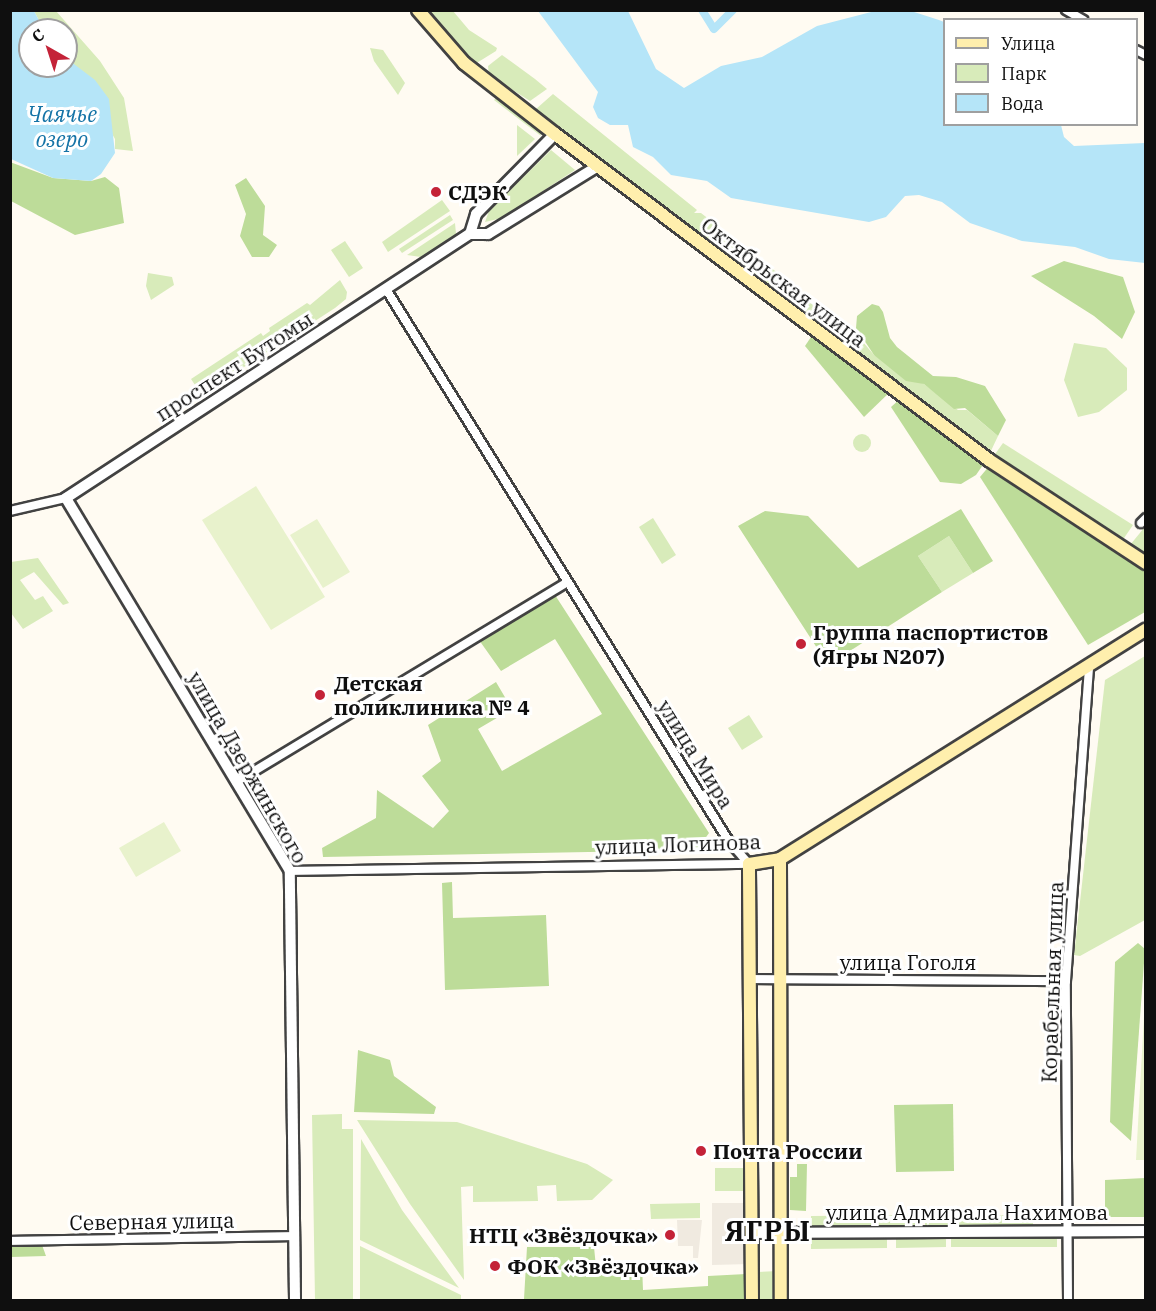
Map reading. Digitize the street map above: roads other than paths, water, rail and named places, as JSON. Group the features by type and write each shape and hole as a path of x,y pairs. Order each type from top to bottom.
{"main road":[{"name":"Октябрьская улица","path":"418,10 464,63 555,134 989,460 1146,563"},
{"name":"улица Логинова","path":"749,864 780,859 1146,629"},
{"path":"780,859 781,1300"},
{"path":"749,864 752,1300"}],"street":[{"path":"1066,10 1080,18"},
{"path":"470,234 476,214 555,134"},
{"name":"проспект Бутомы","path":"10,511 66,498 470,234 488,234 598,166"},
{"name":"улица Мира","path":"386,289 566,583 728,840 749,864"},
{"name":"улица Дзержинского","path":"66,498 290,871 295,1300"},
{"path":"236,782 566,583"},
{"name":"Корабельная улица","path":"1068,1300 1066,981 1089,665"},
{"name":"улица Логинова","path":"290,871 749,864"},
{"name":"улица Гоголя","path":"750,979 1066,981"},
{"name":"улица Адмирала Нахимова","path":"752,1233 1146,1231"},
{"name":"Северная улица","path":"10,1241 293,1236"}],"water":[{"name":"Чаячье озеро","path":"11,10 34,11 38,18 18,18 18,78 78,78 78,67 95,80 109,99 115,153 101,174 91,181 53,178 11,159"},
{"path":"538,11 628,11 656,69 684,88 721,66 762,57 817,26 875,11 911,11 943,22 943,126 1061,126 1064,137 1074,146 1145,143 1145,263 1109,259 1075,247 1022,241 970,223 942,202 919,195 905,196 886,217 869,222 731,198 707,181 671,175 653,157 633,147 628,125 610,125 598,118 593,107 598,92"}],"waterway":[{"path":"702,10 714,29 733,10"}],"place":[{"name":"СДЭК","path":"436,192"},
{"name":"Группа паспортистов (Ягры N207)","path":"801,644"},
{"name":"Детская поликлиника № 4","path":"320,695"},
{"name":"Почта России","path":"701,1151"},
{"name":"НТЦ «Звёздочка»","path":"670,1235"},
{"name":"ФОК «Звёздочка»","path":"495,1266"}],"district":[{"name":"ЯГРЫ","path":"768,1231"}]}
